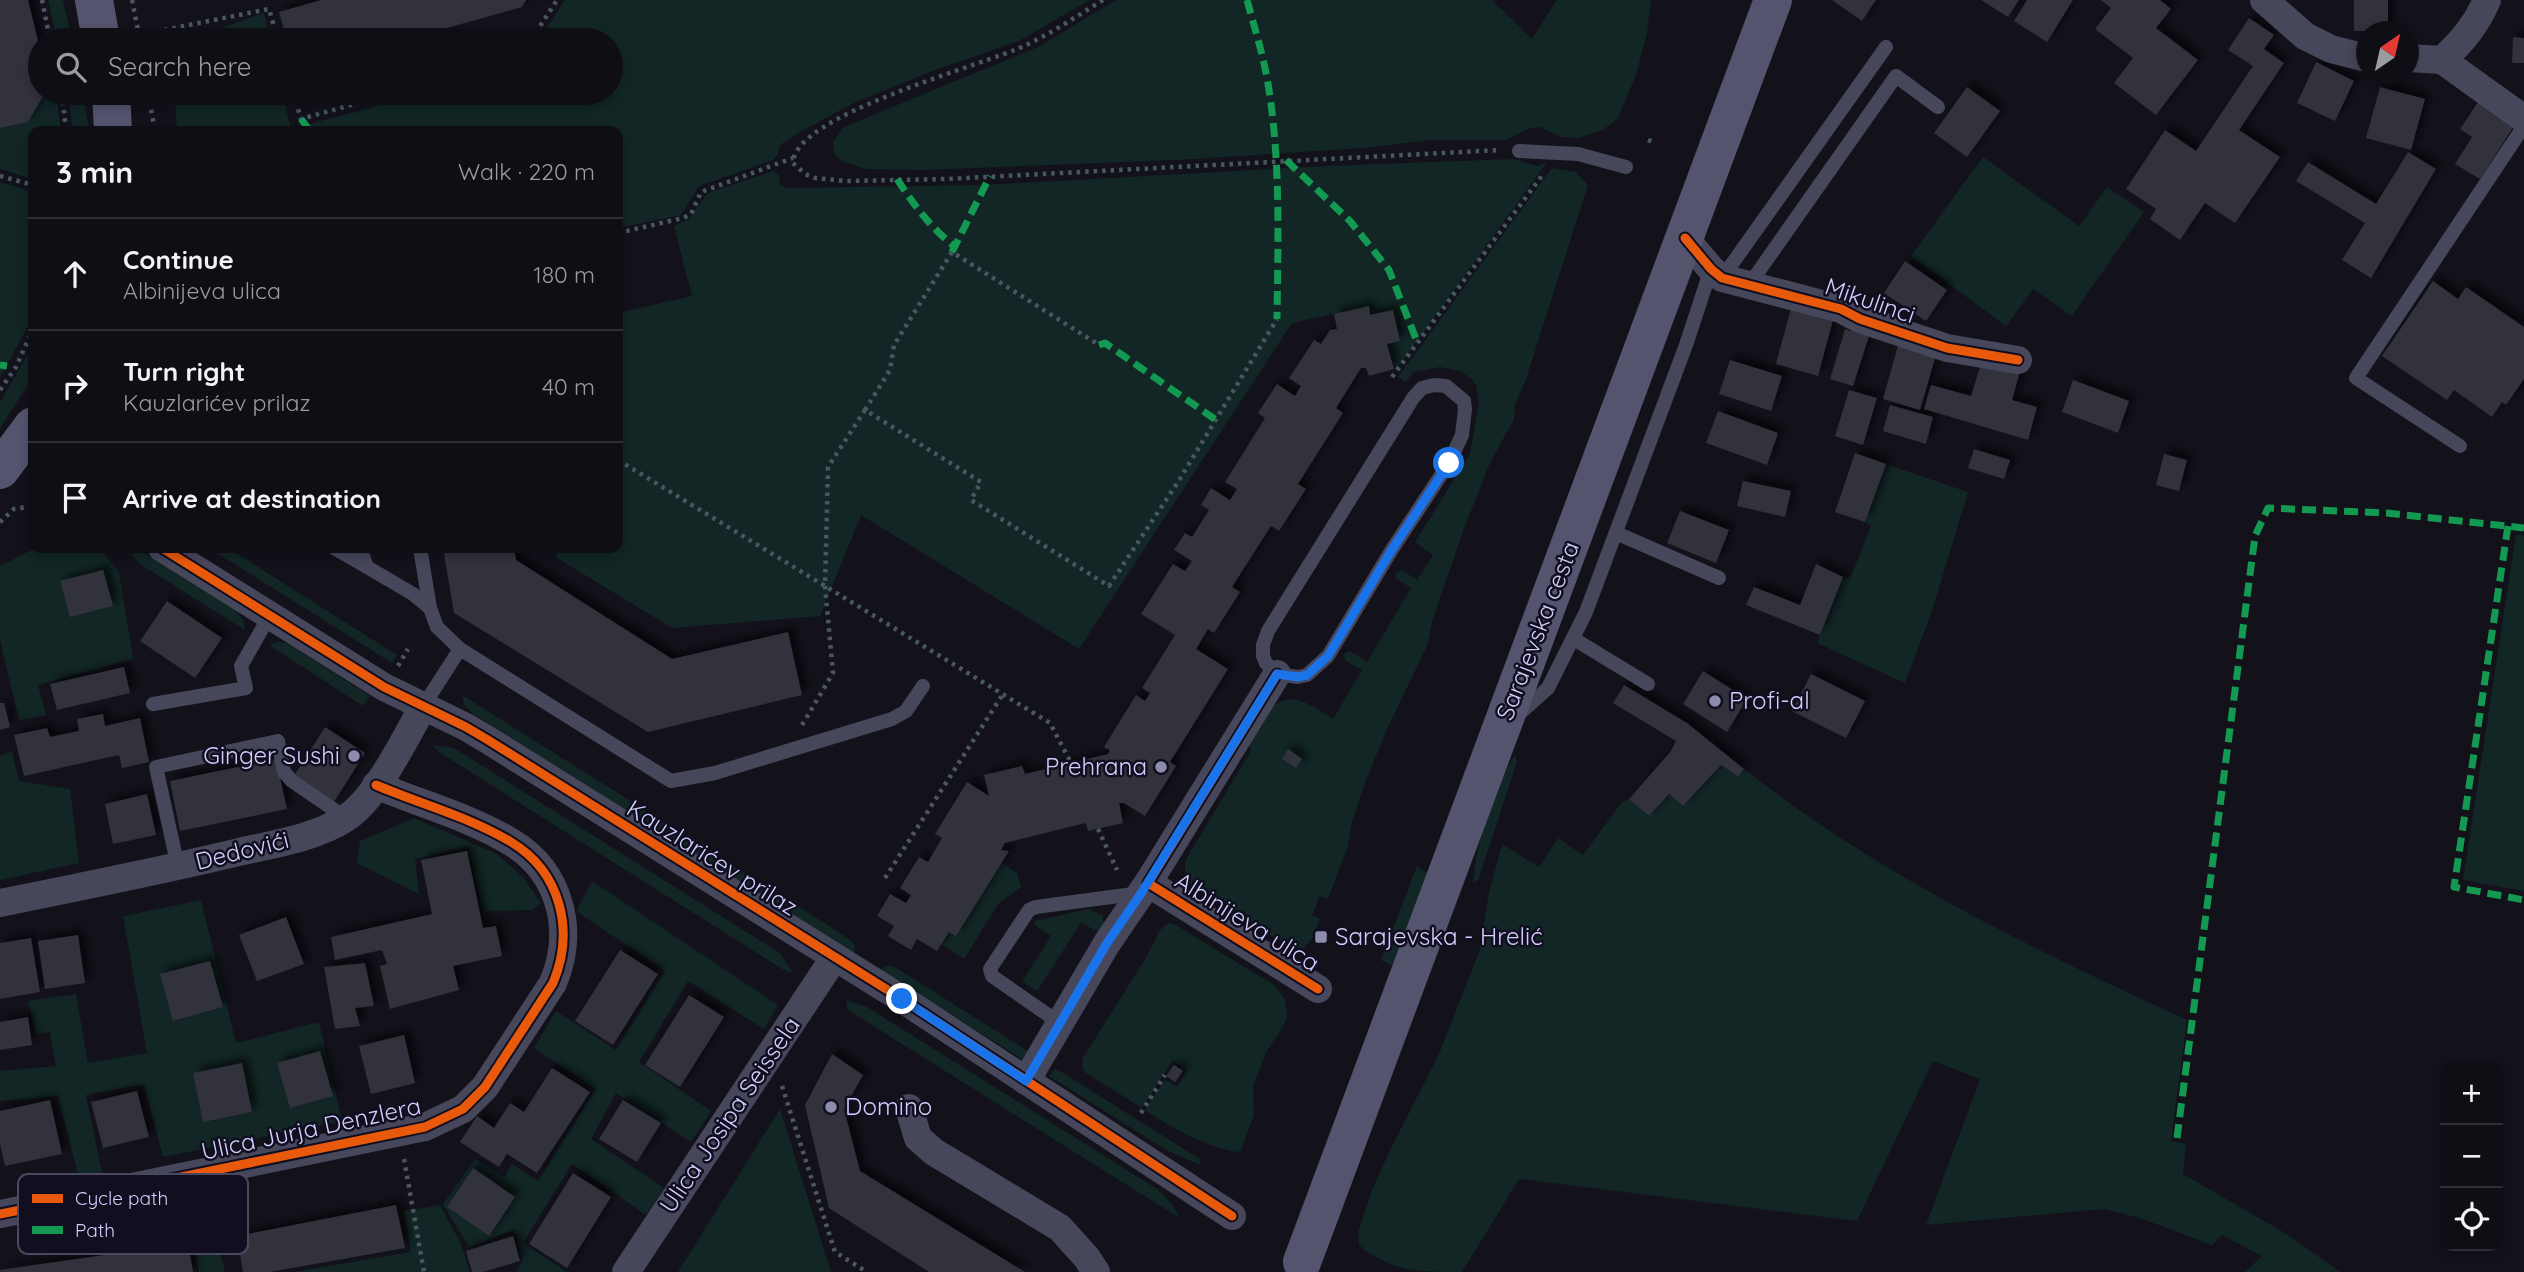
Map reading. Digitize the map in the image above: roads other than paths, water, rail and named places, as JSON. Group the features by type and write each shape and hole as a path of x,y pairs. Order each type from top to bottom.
{"main road":[{"path":"94,0 99,28"},
{"name":"Sarajevska cesta","path":"1309,1267 1500,730 1773,0"},
{"path":"112,105 114,126"}],"street":[{"path":"2264,0 2305,36 2331,49 2356,55"},
{"path":"2442,60 2465,40 2481,16 2487,0"},
{"path":"2419,59 2442,60 2524,119"},
{"path":"1685,238 1716,274"},
{"name":"Mikulinci","path":"1716,274 1842,309 1860,319 1947,348 2018,360"},
{"name":"Kauzlarićev prilaz","path":"170,553 384,687 477,733 834,958 1232,1216"},
{"name":"Albinijeva ulica","path":"1026,1081 1107,943 1145,888 1277,674"},
{"name":"Dedovići","path":"0,903 178,867 321,830 346,818 366,800 424,705"},
{"name":"Ulica Jurja Denzlera","path":"200,1174 399,1134 425,1127 463,1109 485,1087 560,967 564,929 561,907 551,883 536,862 514,843 494,832 376,785"},
{"name":"Albinijeva ulica","path":"1145,888 1318,989"},
{"name":"Ulica Josipa Seissela","path":"626,1272 834,958"},
{"path":"909,1108 918,1138 934,1153 1060,1228 1096,1272"},
{"name":"Ulica Jurja Denzlera","path":"0,1214 18,1210"}],"lane":[{"path":"1500,730 1548,688 1574,639 1686,345 1716,274 1886,47"},
{"path":"1749,285 1896,76 1938,107"},
{"path":"2460,446 2356,378 2524,126"},
{"path":"1519,151 1578,154 1626,167"},
{"path":"1446,386 1456,392 1464,401 1465,409 1462,435 1456,449 1328,656 1307,675 1298,677 1277,674 1266,663 1264,656 1263,645 1268,631 1406,410 1422,388 1446,386"},
{"path":"1616,533 1720,578"},
{"path":"343,553 413,594 430,608"},
{"path":"362,553 367,567"},
{"path":"420,553 430,608 437,627 460,649 671,780 715,774 892,719 906,711 923,686"},
{"path":"153,704 246,688 241,666 270,615"},
{"path":"1574,639 1648,684"},
{"path":"424,705 460,649"},
{"path":"178,867 156,767 278,741 284,772 346,818"},
{"name":"Albinijeva ulica","path":"1061,1024 992,976 990,969 1024,915 1036,907 1145,888"}],"place":[{"name":"Profi-al","path":"1715,701"},
{"name":"Ginger Sushi","path":"354,756"},
{"name":"Prehrana","path":"1161,767"},
{"name":"Sarajevska - Hrelić","path":"1321,937"},
{"name":"Domino","path":"831,1107"}]}
